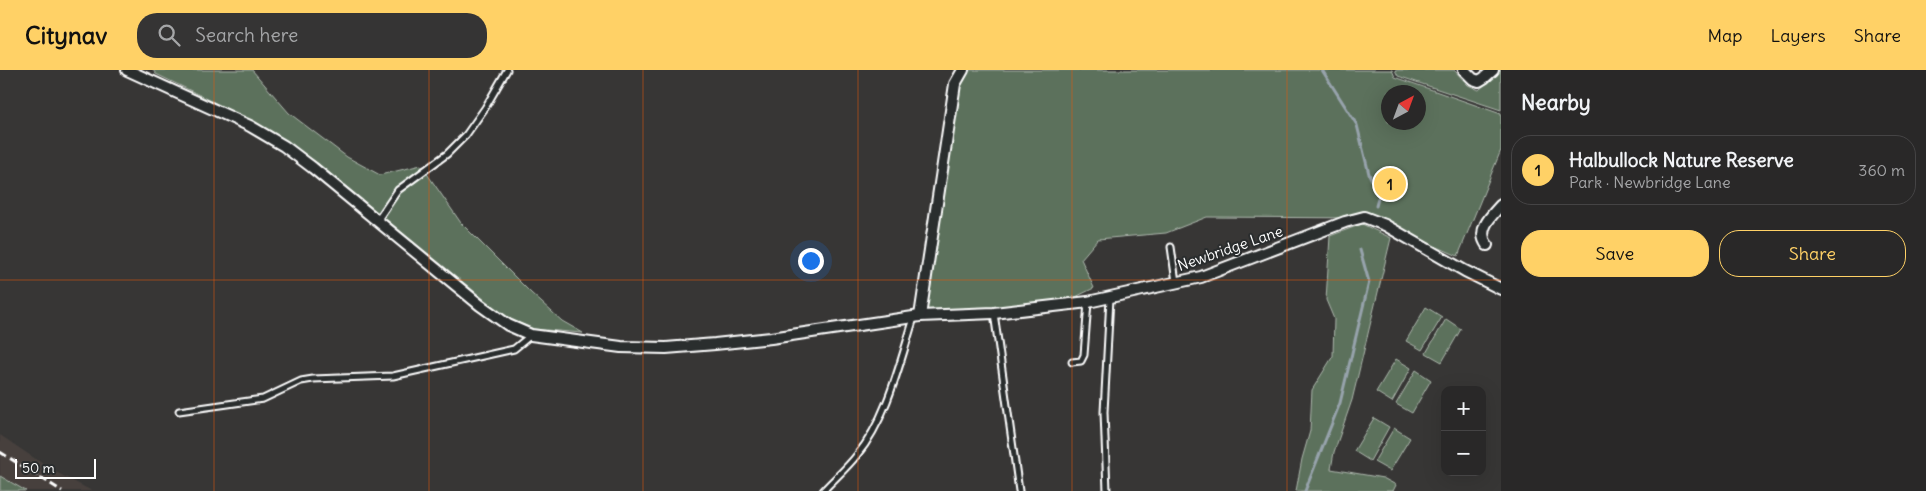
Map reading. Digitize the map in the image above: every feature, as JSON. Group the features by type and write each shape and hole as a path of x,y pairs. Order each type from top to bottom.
{"street":[{"name":"Newbridge Lane","path":"127,70 250,126 284,146 480,305 508,325 531,335 621,347 666,348 771,338 917,317 994,313 1088,302 1201,277 1344,222 1364,217 1385,226 1501,289"},
{"path":"917,317 955,84 963,70"},
{"path":"1464,70 1473,79 1479,81 1493,70"},
{"path":"1487,245 1483,234 1484,226 1501,205"}],"lane":[{"path":"142,70 149,79"},
{"path":"377,221 398,190 447,154 466,135 485,108 507,70"},
{"path":"1171,247 1176,283"},
{"path":"1107,491 1104,412 1110,297"},
{"path":"1072,362 1081,360 1084,355 1088,302"},
{"path":"994,313 1019,491"},
{"path":"823,491 858,454 876,427 917,317"},
{"path":"179,411 263,399 301,382 313,379 393,376 514,349 531,335"}],"shaded area":[{"path":"0,435 52,470 92,491 26,491 0,476"}],"green space":[{"path":"153,70 252,70 289,113 347,157 380,175 421,165 461,223 562,321 583,333 534,329 507,318 315,161 257,125 156,74"},
{"path":"963,70 1392,70 1395,77 1418,85 1381,85 1381,130 1426,130 1426,88 1501,114 1501,150 1458,256 1372,218 1207,217 1166,233 1098,239 1081,259 1094,288 1057,306 920,316 955,84"},
{"path":"1395,70 1454,70 1468,85 1479,90 1501,70 1501,110 1426,85 1398,76"},
{"path":"1362,224 1391,238 1352,400 1334,452 1331,469 1383,478 1396,485 1393,491 1296,491 1310,431 1312,390 1333,356 1334,319 1326,300 1330,236"},
{"path":"1426,307 1442,317 1422,350 1406,341"},
{"path":"1446,319 1461,329 1442,362 1426,353"},
{"path":"1396,359 1411,368 1392,402 1376,392"},
{"path":"1416,370 1431,380 1412,413 1396,404"},
{"path":"1374,418 1389,427 1370,461 1354,451"},
{"path":"1394,428 1410,438 1390,471 1374,462"},
{"path":"0,476 26,491 0,491"}],"waterway":[{"path":"1322,70 1357,125 1369,174 1379,195 1376,206"},
{"path":"1305,491 1340,403 1369,282 1360,250"}],"railway":[{"path":"0,452 62,491"}],"place":[{"name":"Halbullock Nature Reserve","path":"1390,184"}]}
